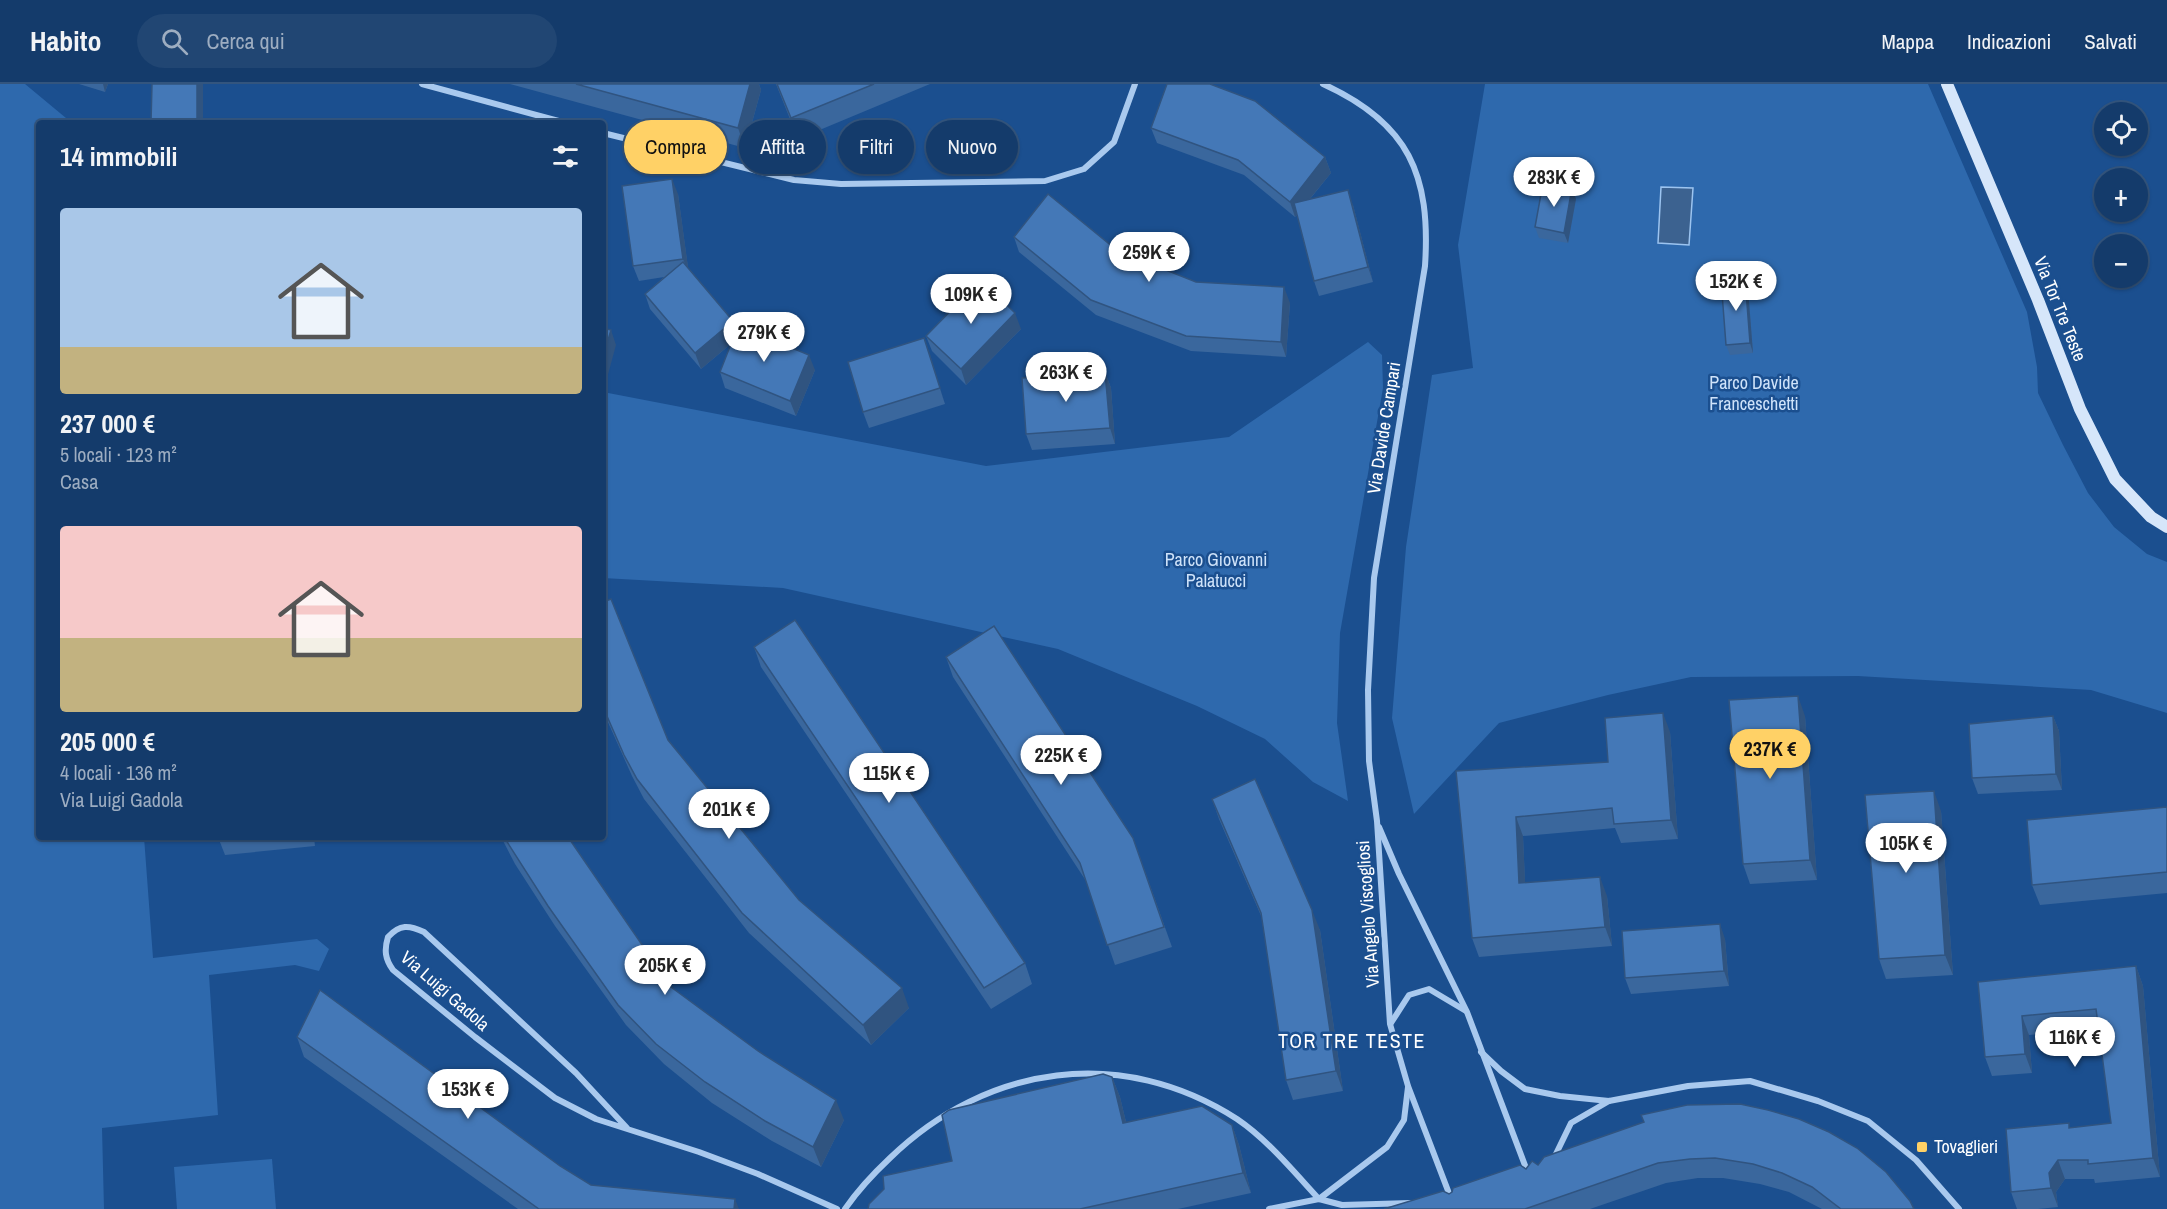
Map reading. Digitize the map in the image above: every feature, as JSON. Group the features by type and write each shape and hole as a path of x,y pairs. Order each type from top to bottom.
{"street":[{"path":"422,84 555,120"},
{"path":"606,134 794,180 842,184 1045,182 1084,169 1114,142 1136,84"},
{"name":"Via Davide Campari","path":"1323,84 1347,95 1368,109 1401,143 1414,167 1423,193 1426,216 1425,266 1374,578 1368,690 1369,761 1377,821"},
{"name":"Via Tor Tre Teste","path":"1947,84 2080,409 2115,479 2151,518 2167,527"},
{"name":"Via Angelo Viscogliosi","path":"1377,821 1399,874 1467,1012 1532,1184"},
{"name":"Via Angelo Viscogliosi","path":"1377,821 1390,1024 1408,1086 1455,1209"},
{"name":"Via Luigi Gadola","path":"627,1128 576,1073 424,932 411,926 402,927 388,937 385,953 393,970 555,1098 596,1119 758,1174 837,1209"},
{"path":"1390,1024 1409,995 1429,989 1467,1012"},
{"path":"1481,1052 1501,1071 1526,1089 1560,1096 1610,1101 1688,1086 1750,1081 1818,1101 1868,1120 1916,1160 1959,1209"},
{"path":"845,1209 859,1189 899,1149 914,1135 952,1109 1019,1081 1084,1074 1143,1079 1181,1090 1207,1102 1240,1121 1262,1140 1319,1199"},
{"path":"1319,1199 1387,1147 1404,1120 1408,1086"},
{"path":"1552,1161 1571,1123 1610,1101"},
{"path":"1269,1209 1319,1199 1342,1204 1421,1203"}],"green space":[{"path":"0,84 25,84 68,120 36,120 36,840 144,840 153,958 317,939 329,949 319,971 295,965 209,975 218,1115 102,1128 104,1209 0,1209"},
{"name":"Parco Davide Franceschetti","path":"1485,84 1928,84 2027,312 2037,367 2038,393 2063,445 2088,493 2114,527 2147,554 2167,562 2167,713 2091,690 1858,676 1691,677 1608,695 1499,723 1414,814 1392,718 1406,547 1432,375 1473,368 1458,245"},
{"name":"Parco Giovanni Palatucci","path":"1368,342 1382,355 1383,388 1340,633 1337,723 1348,801 1313,782 1265,739 1197,706 1058,649 783,588 606,578 606,393 986,466 1229,437"},
{"path":"272,1159 276,1209 177,1209 174,1167"}],"shaded area":[{"path":"1661,187 1693,188 1689,245 1658,243"}],"building":[{"path":"152,84 197,84 197,120 151,120"},
{"path":"576,84 750,84 738,128 727,125 727,120 709,120"},
{"path":"777,84 874,84 791,118"},
{"path":"1167,84 1210,84 1255,101 1325,157 1290,202 1238,160 1151,128"},
{"path":"672,179 683,259 633,266 622,186"},
{"path":"1543,183 1572,188 1564,233 1535,227"},
{"path":"1348,190 1368,267 1314,281 1294,203"},
{"path":"1048,194 1118,251 1196,282 1284,287 1281,342 1186,336 1091,300 1014,237"},
{"path":"683,262 733,321 695,353 645,294"},
{"path":"1745,278 1750,343 1726,345 1721,280"},
{"path":"981,280 1015,313 961,369 926,336"},
{"path":"738,326 809,355 790,401 720,372"},
{"path":"606,329 611,330 606,347"},
{"path":"924,338 940,388 863,412 848,362"},
{"path":"1105,372 1110,428 1026,434 1022,378"},
{"path":"611,599 668,740 799,900 902,988 863,1025 742,913 637,779 606,714 606,601"},
{"path":"795,620 1025,963 984,988 754,647"},
{"path":"994,626 1133,838 1164,927 1107,945 1080,863 946,657"},
{"path":"1798,696 1810,860 1743,864 1729,700"},
{"path":"1663,713 1671,820 1614,824 1612,808 1516,817 1519,883 1600,877 1605,927 1472,938 1456,771 1608,762 1605,718"},
{"path":"2053,716 2056,774 1972,778 1969,724"},
{"path":"1255,779 1312,910 1336,1071 1286,1080 1261,913 1212,799"},
{"path":"1934,791 1945,955 1879,959 1865,795"},
{"path":"2167,807 2167,872 2032,885 2027,820"},
{"path":"506,840 570,840 671,987 758,1051 836,1100 813,1147 765,1121 705,1082 656,1044 618,1005 548,906"},
{"path":"1720,924 1724,971 1625,978 1622,931"},
{"path":"2136,966 2153,1158 2088,1164 2088,1160 2058,1160 2049,1173 2051,1188 2011,1192 2006,1129 2069,1123 2069,1128 2111,1123 2096,1009 2022,1016 2025,1054 1985,1057 1978,982"},
{"path":"320,990 560,1166 591,1185 735,1199 734,1209 539,1209 297,1037"},
{"path":"1103,1074 1112,1077 1123,1123 1202,1106 1232,1125 1243,1173 1080,1209 868,1209 869,1204 884,1189 883,1176 952,1161 942,1115 949,1110"},
{"path":"1740,1104 1799,1119 1857,1148 1886,1172 1914,1209 1841,1209 1812,1187 1782,1173 1753,1164 1715,1158 1658,1163 1525,1209 1384,1209 1443,1191 1449,1194 1453,1188 1520,1165 1526,1169 1532,1161 1538,1165 1544,1157 1644,1122 1641,1115 1687,1105"}],"place":[{"name":"Tovaglieri","path":"1922,1147"}],"district":[{"name":"TOR TRE TESTE","path":"1352,1041"}]}
